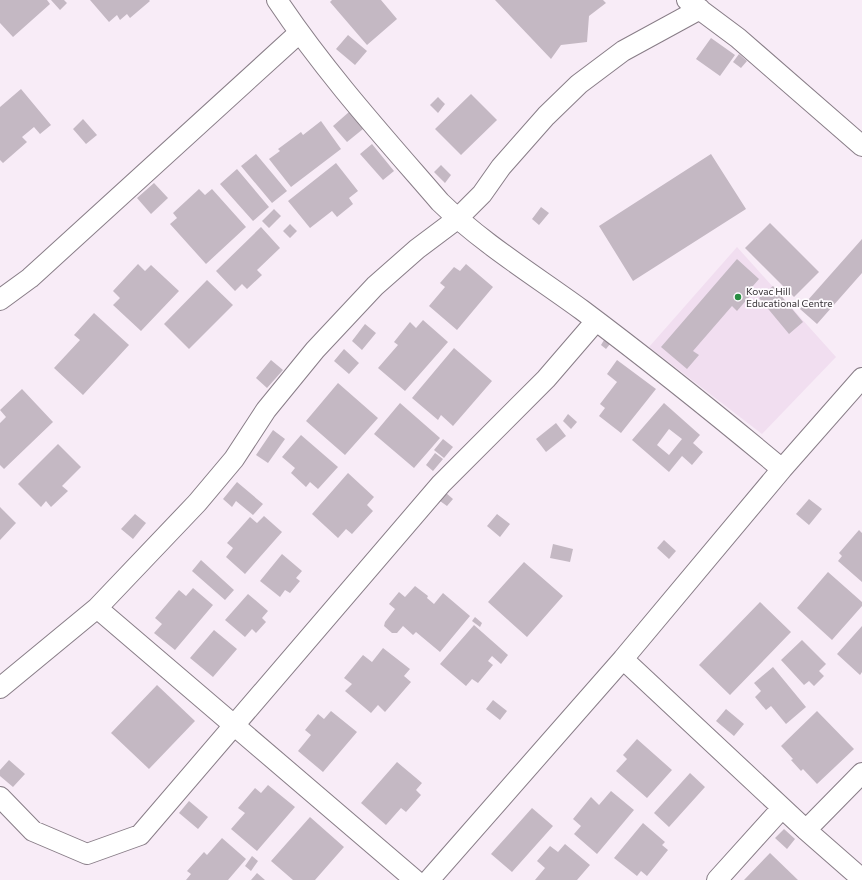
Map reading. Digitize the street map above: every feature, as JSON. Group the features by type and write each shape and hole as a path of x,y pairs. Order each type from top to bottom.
{"street":[{"path":"277,0 299,33 340,86 440,202 457,219 661,370 782,469"},
{"path":"0,688 96,608 197,503 234,459 266,410 315,350 374,286 417,249 457,219 482,194 501,167 546,116 579,84 623,51 694,5 738,38 862,146"},
{"path":"0,300 30,278 299,33"},
{"path":"0,798 33,831 87,854 140,835 441,484 546,379 596,321"},
{"path":"429,880 623,659 782,469 862,378"},
{"path":"96,608 415,880"},
{"path":"623,659 782,808 862,879"},
{"path":"806,830 862,773"},
{"path":"717,880 782,808"}],"shaded area":[{"name":"Kovac Hill Educational Centre","path":"737,247 836,357 762,434 649,347"}],"building":[{"path":"0,0 47,0 50,4 13,37 0,23"},
{"path":"51,0 64,0 67,3 60,10"},
{"path":"90,0 150,1 130,18 127,14 120,20 117,15 109,22"},
{"path":"332,0 381,0 397,19 367,45 330,2"},
{"path":"495,0 603,0 606,3 589,16 587,42 561,45 551,59"},
{"path":"348,35 367,51 355,65 336,49"},
{"path":"711,38 735,55 720,76 696,59"},
{"path":"739,54 747,61 741,68 733,62"},
{"path":"21,89 51,125 40,134 34,127 22,137 27,142 3,163 0,160 0,107"},
{"path":"471,94 497,120 461,155 435,129"},
{"path":"438,97 445,104 438,113 430,105"},
{"path":"349,112 363,129 347,142 333,126"},
{"path":"83,119 97,135 86,144 73,129"},
{"path":"321,121 341,149 291,187 269,159 280,151 278,149 301,132 303,135"},
{"path":"372,144 394,171 383,180 360,154"},
{"path":"256,154 287,191 272,203 241,166"},
{"path":"711,154 746,209 633,281 599,226"},
{"path":"336,163 358,191 349,198 353,204 337,217 332,211 310,228 288,201"},
{"path":"441,165 451,175 445,183 434,172"},
{"path":"237,169 269,207 253,221 220,184"},
{"path":"154,183 168,198 151,214 137,198"},
{"path":"199,189 205,195 212,189 246,227 206,264 170,224 177,218 173,213"},
{"path":"541,207 549,213 539,225 532,219"},
{"path":"274,209 281,216 269,228 262,221"},
{"path":"770,223 819,272 794,297 745,248"},
{"path":"290,224 297,231 290,238 283,231"},
{"path":"261,227 280,248 257,270 262,275 247,289 242,284 235,291 216,271"},
{"path":"862,239 862,273 817,324 800,309"},
{"path":"737,259 759,279 746,294 749,297 737,311 732,306 693,351 699,355 687,369 661,347"},
{"path":"138,264 145,271 151,265 179,291 141,331 113,305 120,298 113,291"},
{"path":"466,264 493,287 457,330 429,306 445,287 440,283 454,267 460,271"},
{"path":"207,280 233,305 189,349 164,324"},
{"path":"773,286 803,322 789,334 759,298"},
{"path":"94,313 129,345 83,395 54,368 80,340 74,335"},
{"path":"423,320 448,342 405,391 378,368 398,345 394,342 410,322 416,328"},
{"path":"365,324 376,333 362,350 352,341"},
{"path":"604,340 610,344 606,349 601,345"},
{"path":"454,348 492,381 453,426 441,415 438,420 412,398"},
{"path":"344,349 359,363 349,374 334,361"},
{"path":"271,360 283,370 267,388 256,378"},
{"path":"617,360 656,389 621,433 599,416 605,408 600,404 617,382 607,374"},
{"path":"338,383 378,418 345,455 306,421"},
{"path":"22,389 53,422 4,469 0,465 0,423 6,417 0,410"},
{"path":"400,403 440,438 414,468 374,434"},
{"path":"664,403 700,435 693,443 703,452 692,465 682,456 669,472 632,440","holes":["669,429 682,439 669,455 657,445"]},
{"path":"568,414 577,422 571,429 563,421"},
{"path":"556,423 566,436 546,452 536,439"},
{"path":"273,430 285,439 268,463 256,455"},
{"path":"301,435 338,467 318,489 310,482 306,487 291,473 295,468 282,457"},
{"path":"443,439 453,447 444,458 434,450"},
{"path":"58,444 81,467 62,486 68,491 51,507 46,501 41,507 18,484"},
{"path":"435,453 443,459 433,471 426,465"},
{"path":"348,473 374,497 367,505 373,511 352,534 346,529 338,538 312,514"},
{"path":"237,482 263,504 253,515 236,501 232,507 223,499"},
{"path":"446,493 453,499 447,506 440,501"},
{"path":"809,499 822,509 809,525 796,514"},
{"path":"0,507 16,523 0,540"},
{"path":"135,514 146,523 133,539 121,529"},
{"path":"497,514 510,524 500,537 487,526"},
{"path":"264,516 282,532 245,574 226,557 233,548 227,543 250,517 257,523"},
{"path":"859,530 862,533 862,582 838,561 842,556 839,553"},
{"path":"664,540 676,551 669,559 657,548"},
{"path":"553,544 573,549 570,562 550,558"},
{"path":"282,554 302,571 296,578 300,581 290,593 285,590 280,597 260,581"},
{"path":"201,560 234,590 225,600 192,571"},
{"path":"524,562 563,596 527,637 488,602"},
{"path":"828,572 862,602 862,606 832,640 797,608"},
{"path":"415,586 428,596 427,598 434,604 443,593 470,616 440,652 416,632 413,635 403,626 397,633 392,633 384,626 385,622 395,609 389,604 399,592 405,597"},
{"path":"193,588 213,605 175,650 154,633 162,624 155,618 179,590 186,596"},
{"path":"248,594 268,611 262,618 266,622 256,633 252,629 245,637 225,620"},
{"path":"760,602 791,632 730,695 699,665"},
{"path":"475,617 482,623 480,627 472,621"},
{"path":"474,625 508,655 501,664 492,656 488,661 493,665 478,683 472,679 466,686 440,664"},
{"path":"862,626 862,672 860,675 837,654"},
{"path":"214,630 237,649 213,677 190,658"},
{"path":"802,640 826,664 819,671 824,676 814,686 809,681 804,685 781,660"},
{"path":"383,648 410,669 404,676 411,682 385,712 378,705 371,713 345,691 352,684 344,678 363,655 372,662"},
{"path":"773,667 806,707 786,724 771,706 766,710 755,697 761,691 754,683"},
{"path":"157,685 195,721 149,769 111,733"},
{"path":"493,700 507,711 500,720 486,709"},
{"path":"726,709 744,724 734,736 716,721"},
{"path":"331,711 357,732 323,772 298,751 311,735 305,730 318,714 324,719"},
{"path":"817,711 854,749 817,784 803,769 801,771 791,760 793,759 781,746"},
{"path":"637,739 672,770 647,798 616,771 627,759 623,755"},
{"path":"9,760 25,774 13,787 0,776 0,770"},
{"path":"397,762 422,783 416,790 421,795 406,812 401,808 386,825 361,803"},
{"path":"690,773 705,787 669,827 654,813"},
{"path":"268,785 295,807 257,851 231,829 245,813 238,808 255,788 261,793"},
{"path":"611,791 634,810 597,854 574,834 581,826 573,819 591,797 599,805"},
{"path":"189,801 208,817 198,829 179,813"},
{"path":"532,808 553,826 512,872 491,854"},
{"path":"310,817 344,847 315,880 293,880 271,861"},
{"path":"643,823 665,842 662,845 668,850 647,876 641,871 637,876 614,858"},
{"path":"784,829 795,839 787,849 775,838"},
{"path":"222,838 246,859 228,880 186,880 191,874 187,871 204,852 207,855"},
{"path":"565,844 590,865 577,880 535,880 545,868 537,861 550,846 558,852"},
{"path":"770,853 798,880 744,880"},
{"path":"252,856 258,861 251,871 245,866"},
{"path":"257,873 265,880 251,880"}],"place":[{"name":"Kovac Hill Educational Centre","path":"738,297"}]}
